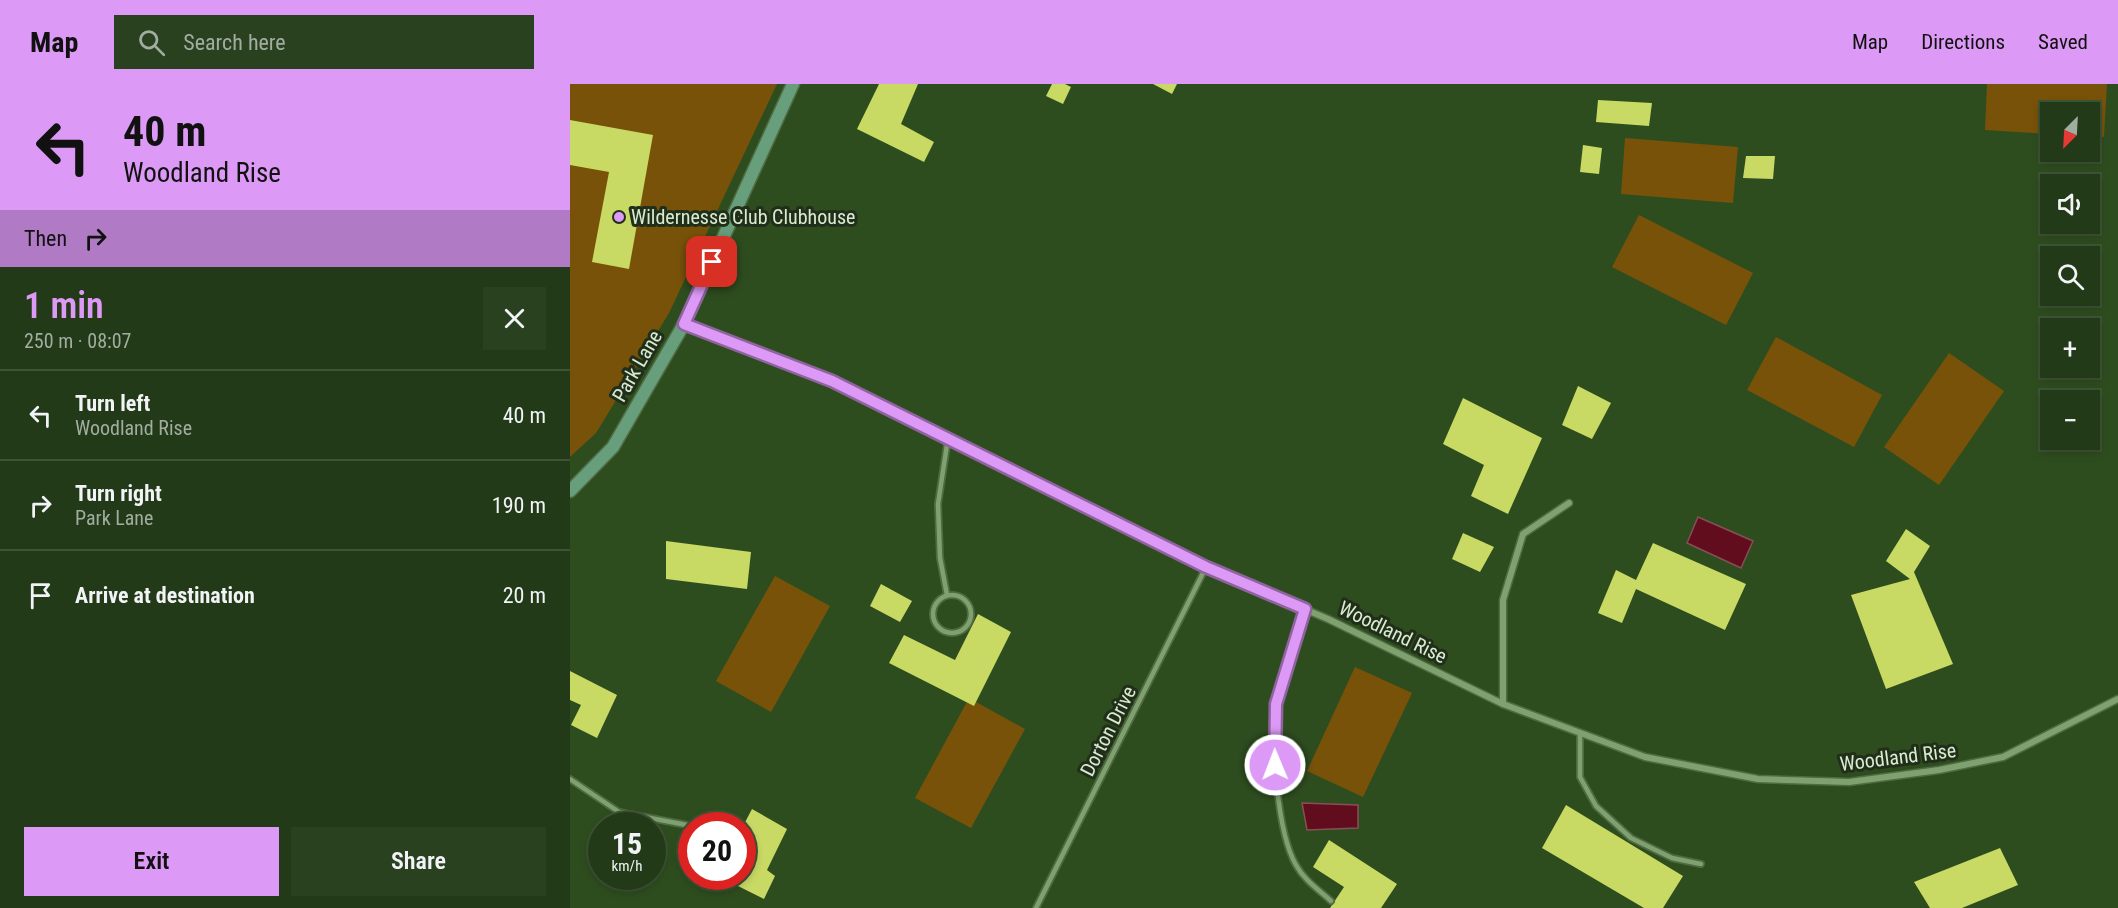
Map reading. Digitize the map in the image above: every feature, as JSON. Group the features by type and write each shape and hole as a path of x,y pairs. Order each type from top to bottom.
{"street":[{"name":"Park Lane","path":"570,490 613,447 684,324 793,84"},
{"name":"Woodland Rise","path":"684,324 832,381 1206,567 1305,609 1503,704 1645,757 1758,779 1849,782 1939,770 2003,757 2118,699"},
{"path":"1503,704 1503,600 1523,534 1569,503"}],"lane":[{"path":"947,596 940,558 938,504 948,438"},
{"name":"Dorton Drive","path":"1036,908 1206,567"},
{"path":"947,596 960,596 969,605 971,617 964,628 959,631 941,629 934,619 934,608 937,602 947,596"},
{"path":"1305,609 1276,704 1274,738 1276,776 1280,810 1290,853 1305,878 1332,901"},
{"path":"1580,733 1580,777 1596,806 1631,838 1672,858 1701,864"},
{"path":"570,779 619,812 678,823"}],"shaded area":[{"path":"570,84 777,84 669,313 596,433 570,457"},
{"path":"1987,84 2107,84 2104,137 2100,137 2100,102 2040,102 2040,133 1985,130"},
{"path":"1625,138 1738,147 1733,203 1621,194"},
{"path":"1639,215 1753,273 1726,325 1612,267"},
{"path":"1776,337 1882,395 1854,447 1747,390"},
{"path":"1949,353 2004,391 1939,485 1884,447"},
{"path":"1698,517 1753,541 1741,568 1687,543"},
{"path":"775,576 830,606 771,712 716,681"},
{"path":"1355,667 1412,693 1363,797 1307,771"},
{"path":"969,698 1025,729 971,828 915,798"},
{"path":"1302,803 1358,805 1358,828 1307,830"}],"building":[{"path":"879,84 918,84 901,124 934,142 924,162 857,129"},
{"path":"1052,84 1065,84 1071,87 1063,104 1046,96"},
{"path":"1153,84 1177,84 1172,94"},
{"path":"1598,100 1652,103 1649,126 1596,122"},
{"name":"Wildernesse Club Clubhouse","path":"570,120 653,135 629,269 592,262 609,172 570,165"},
{"path":"1583,145 1602,148 1599,174 1580,172"},
{"path":"1746,156 1775,156 1773,179 1743,178"},
{"path":"1578,386 1611,403 1592,439 1562,425"},
{"path":"1463,398 1542,438 1508,514 1471,496 1484,465 1443,444"},
{"path":"1906,529 1930,546 1914,572 1953,664 1886,689 1851,595 1910,579 1886,561"},
{"path":"1463,533 1494,547 1480,572 1452,559"},
{"path":"666,541 751,552 747,589 666,579"},
{"path":"1653,543 1746,584 1725,630 1636,589 1622,623 1598,613 1616,570 1636,580"},
{"path":"881,584 912,601 900,622 870,606"},
{"path":"978,614 1011,632 974,706 889,663 904,635 955,660"},
{"path":"570,671 617,695 597,738 571,725 581,705 570,700"},
{"path":"1566,805 1683,876 1663,908 1644,908 1542,848"},
{"path":"752,809 787,829 767,870 775,876 764,899 746,890 756,890 756,812 750,812"},
{"path":"1329,840 1397,884 1381,908 1330,908 1344,887 1313,867"},
{"path":"2000,848 2018,885 1962,908 1930,908 1914,882"}],"place":[{"name":"Wildernesse Club Clubhouse","path":"619,217"}],"route":[{"path":"712,262 684,324 832,381 1206,567 1305,609 1276,704 1275,765"}]}
